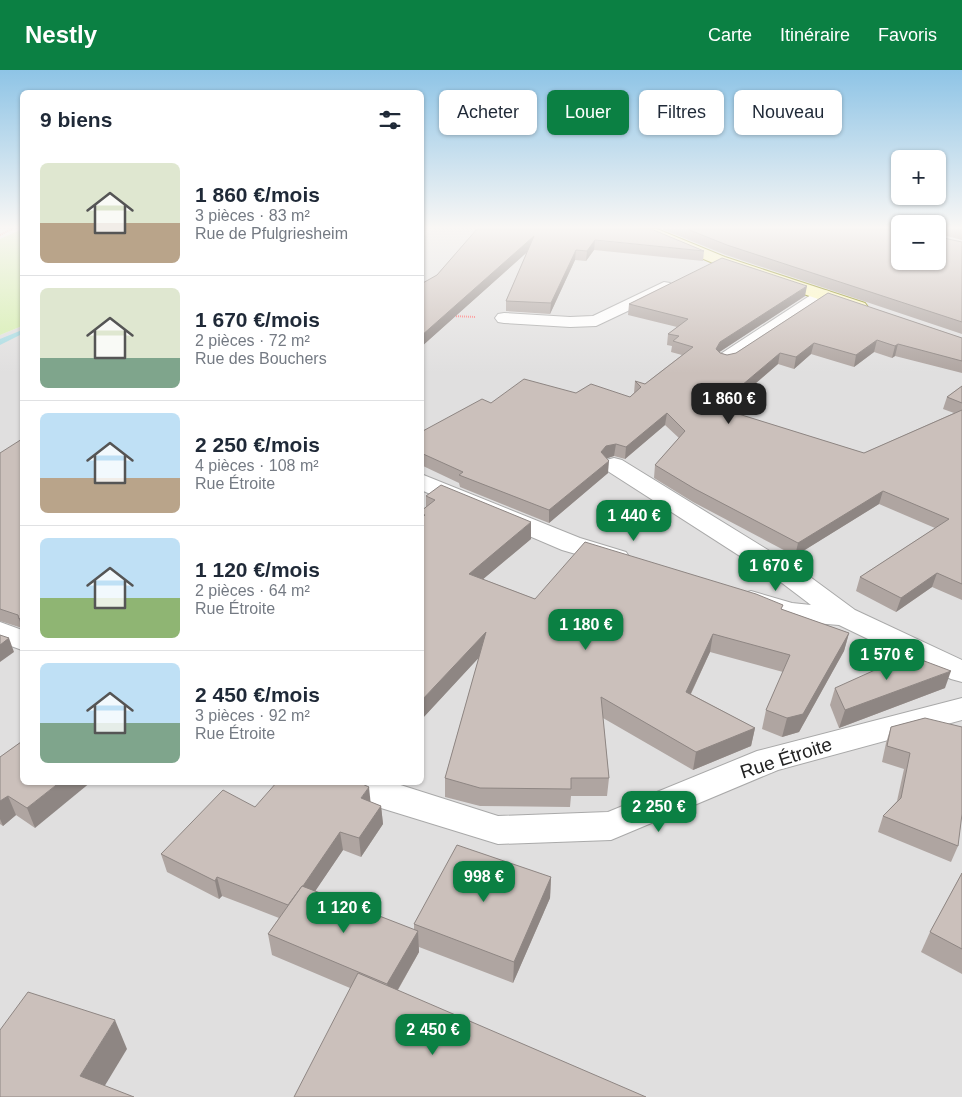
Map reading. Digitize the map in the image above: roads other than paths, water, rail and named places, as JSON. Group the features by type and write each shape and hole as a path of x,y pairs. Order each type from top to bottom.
{"main road":[{"path":"769,277 870,311"}],"street":[{"path":"504,318 570,322 596,320 675,281"},
{"path":"726,359 823,295"},
{"path":"614,465 792,577 846,616 962,672"},
{"path":"424,481 571,544 638,565"},
{"path":"724,591 790,612 846,616"},
{"path":"0,631 20,640"},
{"name":"Rue Étroite","path":"361,785 392,798 498,830 611,826 769,760 962,709"}],"waterway":[{"path":"0,343 6,338 20,333"}]}
